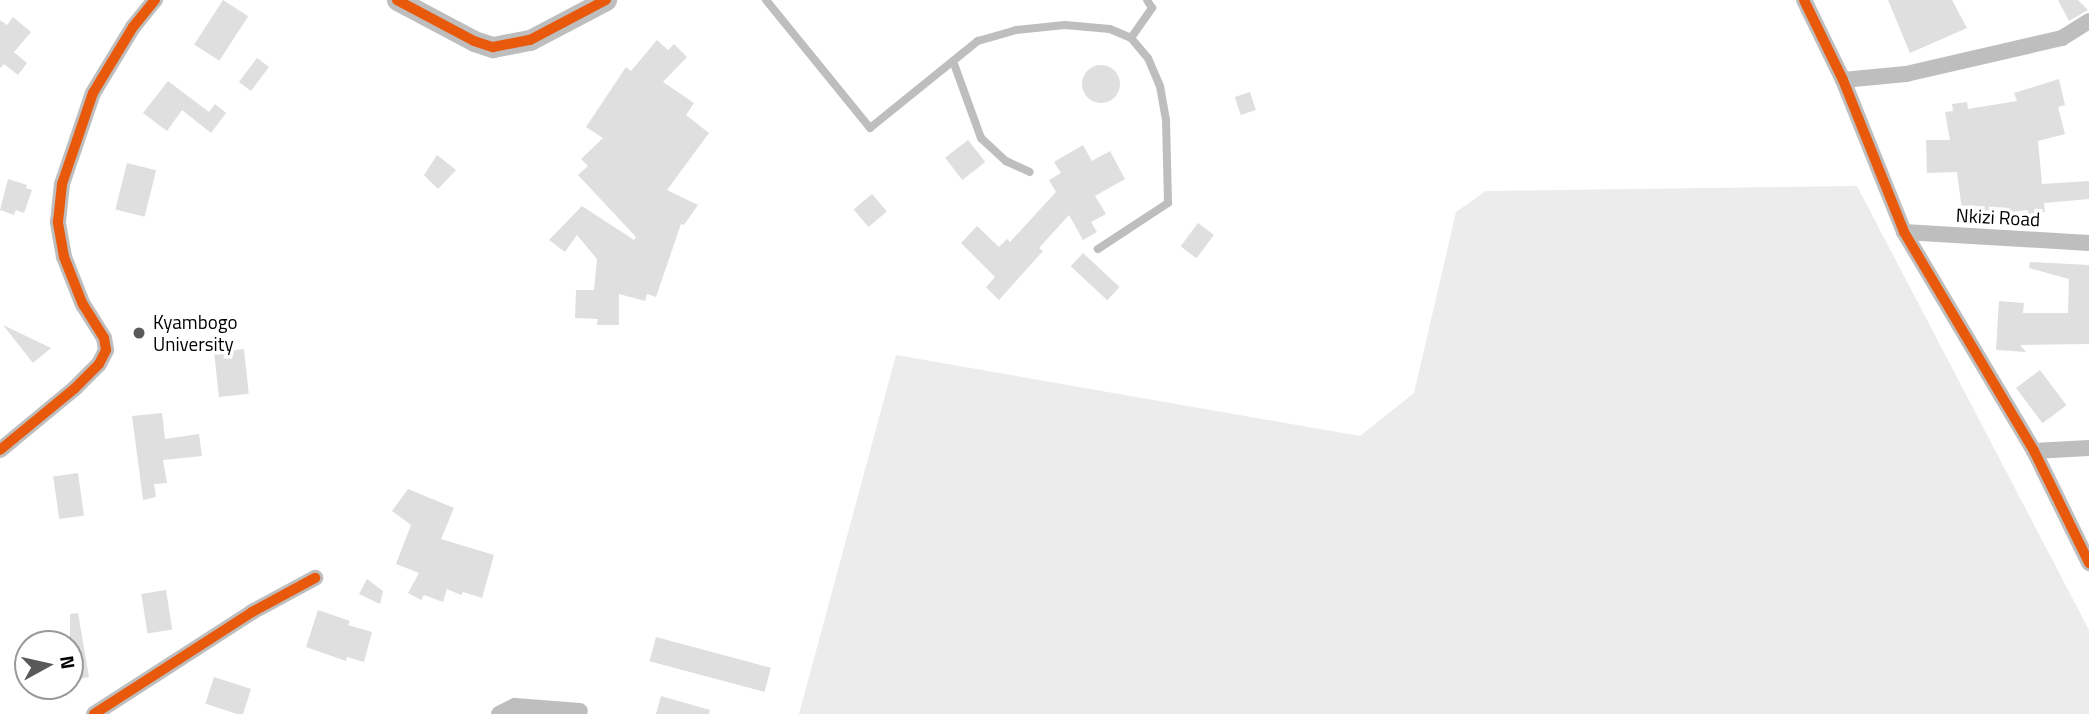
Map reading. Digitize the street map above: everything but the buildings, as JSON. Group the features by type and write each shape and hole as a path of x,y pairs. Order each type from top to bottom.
{"street":[{"path":"0,450 74,390 99,364 106,350 104,338 83,305 64,257 58,222 62,184 93,93 133,27 156,0"},
{"path":"397,0 474,41 492,47 530,40 606,0"},
{"path":"1804,0 1843,80 1904,232 2034,451 2089,563"},
{"path":"1843,80 1906,74 2062,38 2089,21"},
{"name":"Nkizi Road","path":"1904,232 2089,243"},
{"path":"2034,451 2089,448"},
{"path":"94,714 251,612 315,578"},
{"path":"499,714 515,706 580,711"}],"lane":[{"path":"766,0 870,128 978,41 1016,30 1065,25 1110,29 1131,38 1148,58 1160,86 1166,120 1168,203 1098,249"},
{"path":"1131,38 1152,8 1147,0"},
{"path":"953,61 981,138 1006,161 1030,172"}],"shaded area":[{"path":"1857,186 2089,630 2089,714 799,714 896,355 1360,436 1414,393 1456,212 1486,191"}],"cycle path":[{"path":"0,450 74,389 99,364 106,350 104,338 83,305 64,257 58,222 62,184 93,93 133,27 155,0"},
{"path":"397,0 474,41 493,47 530,40 606,0"},
{"path":"1804,0 1843,80 1904,232 2034,451 2089,563"},
{"path":"94,714 252,612 315,578"}],"place":[{"name":"Kyambogo University","path":"139,333"}]}
